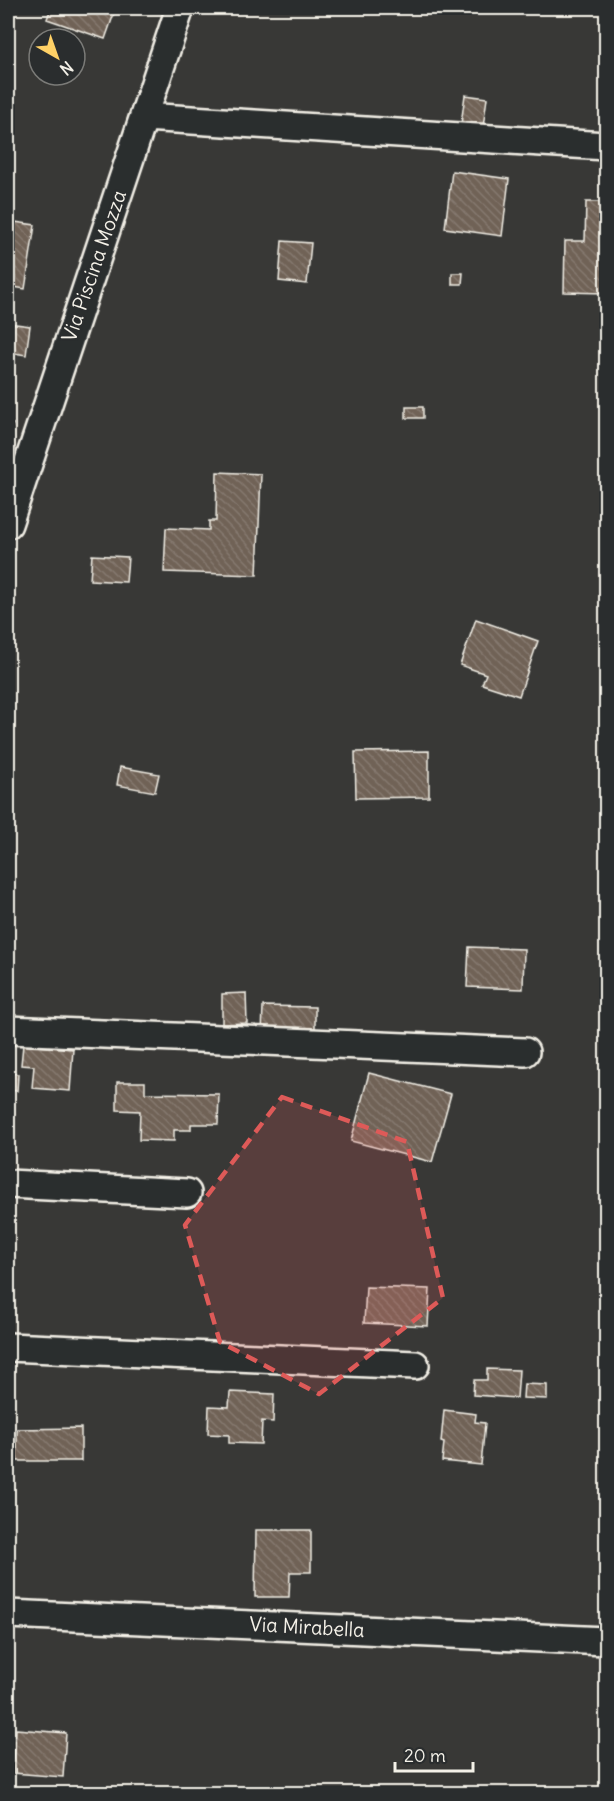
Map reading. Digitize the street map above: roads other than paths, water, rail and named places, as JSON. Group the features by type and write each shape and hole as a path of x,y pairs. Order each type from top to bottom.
{"street":[{"name":"Via Piscina Mozza","path":"8,524 180,8"},
{"path":"144,117 606,146"},
{"path":"8,1030 525,1052"},
{"path":"8,1184 187,1193"},
{"path":"8,1347 415,1365"},
{"name":"Via Mirabella","path":"8,1614 606,1641"}]}
